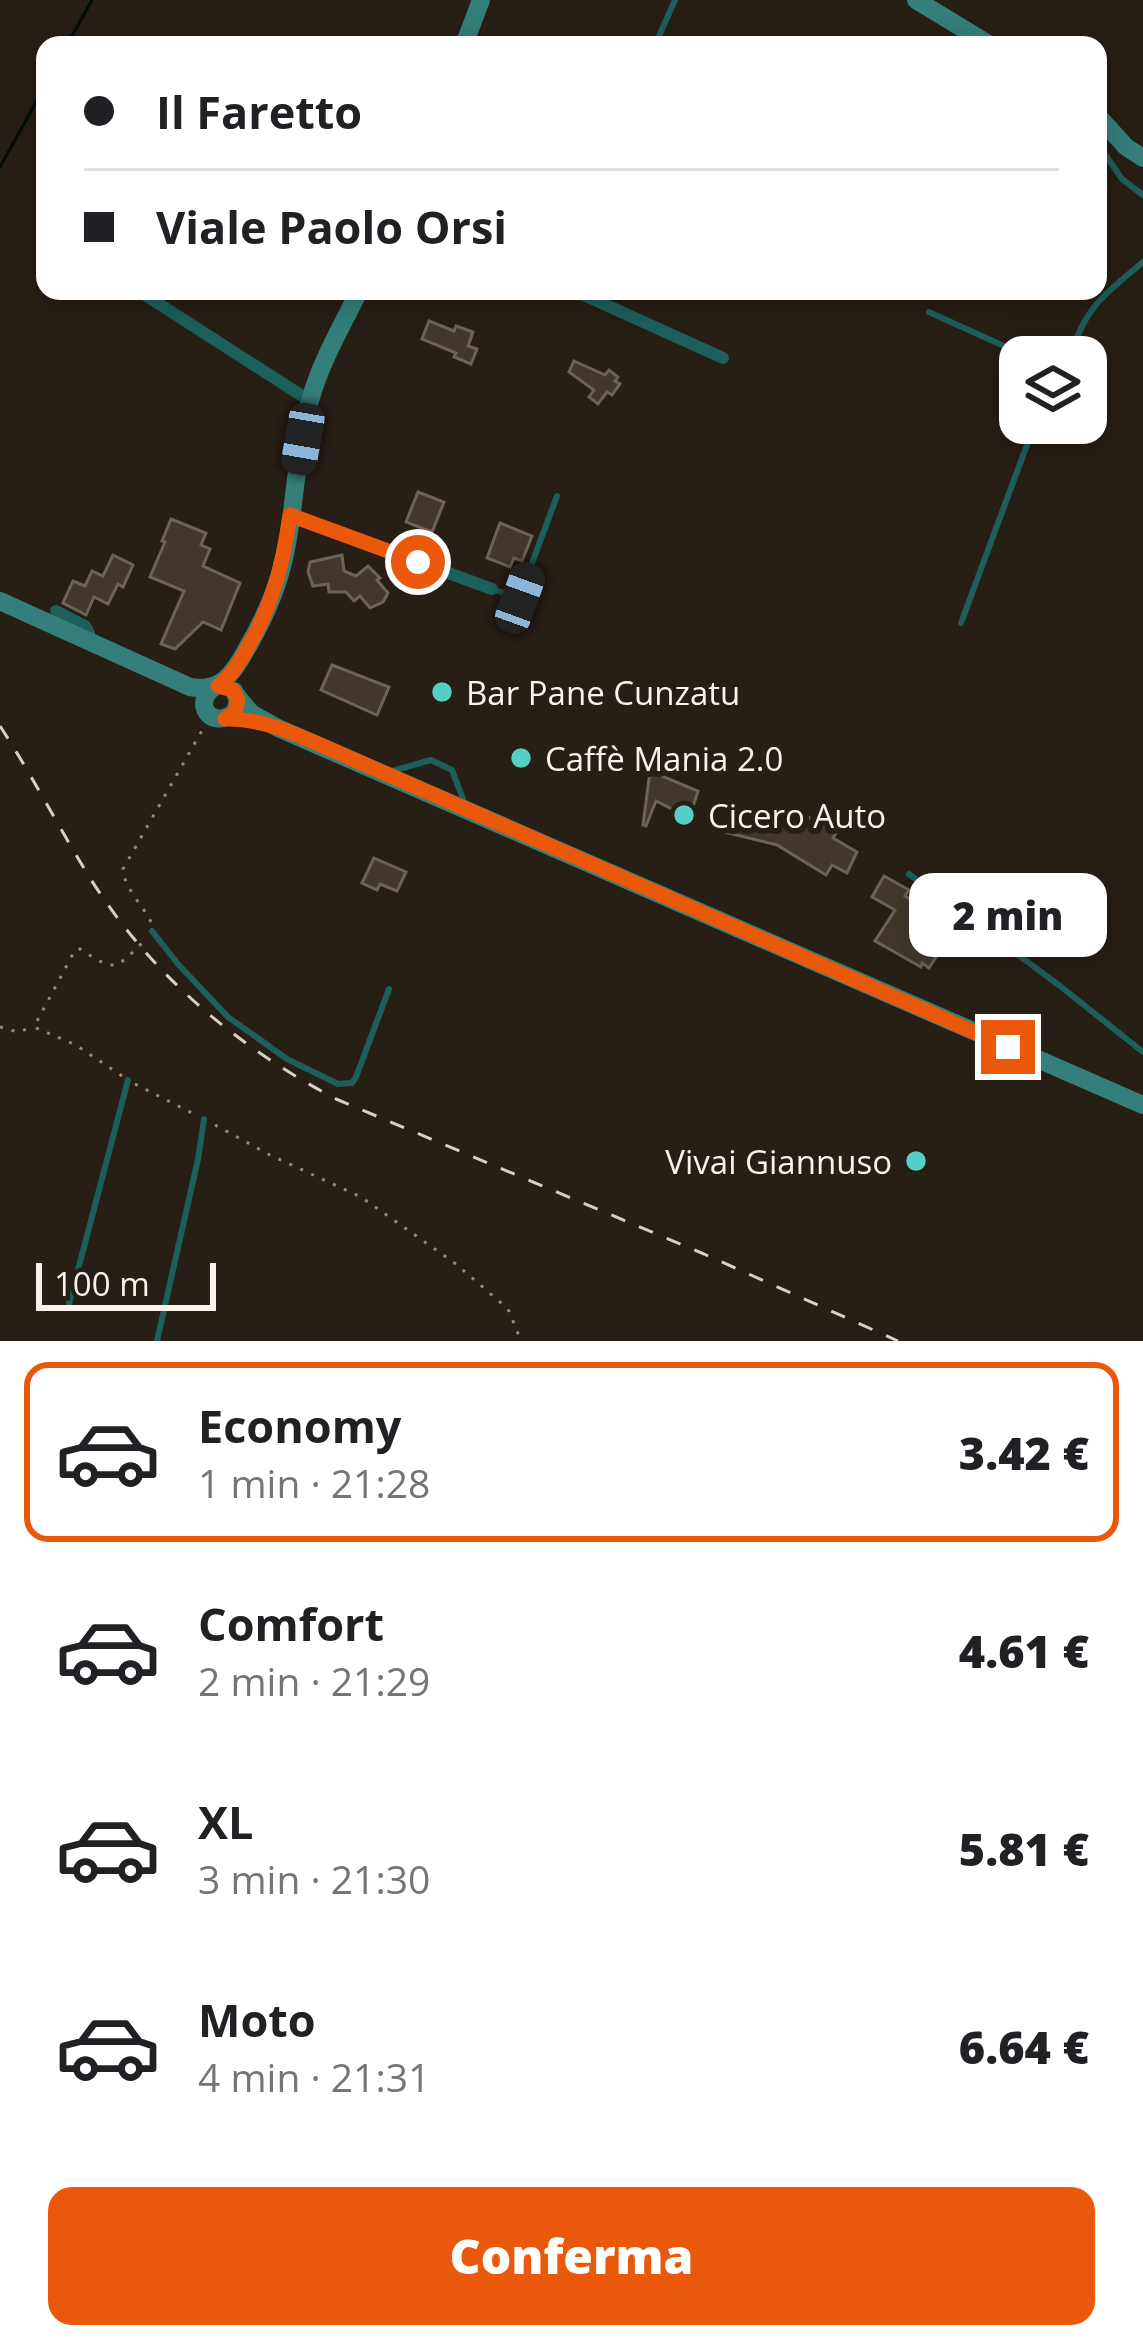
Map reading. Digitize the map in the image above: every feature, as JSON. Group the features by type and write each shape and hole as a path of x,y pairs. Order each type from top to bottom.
{"main road":[{"path":"916,0 975,36"},
{"path":"467,36 477,1"},
{"path":"1107,126 1143,158"},
{"path":"214,714 237,708 226,690 226,680 272,600 282,569 310,401 355,300"},
{"path":"0,601 170,679 226,690 251,713 278,728"},
{"path":"170,679 214,714 278,728 386,773 1143,1106"},
{"path":"214,714 206,695 226,690"}],"street":[{"path":"153,300 310,401"},
{"path":"594,300 723,358"},
{"path":"290,515 492,589"},
{"path":"56,611 85,626 88,640"}],"lane":[{"path":"659,36 675,0"},
{"path":"1107,157 1122,179 1143,195"},
{"path":"1107,293 1143,262"},
{"path":"1077,336 1099,300"},
{"path":"928,312 999,344"},
{"path":"961,623 1027,444"},
{"path":"492,589 520,598 557,496"},
{"path":"386,773 431,760 452,770 466,808"},
{"path":"909,874 1143,1052"},
{"path":"152,931 228,1017 287,1059 338,1084 352,1083 356,1077 389,989"},
{"path":"69,1304 128,1080"},
{"path":"157,1341 204,1119"}],"path":[{"path":"34,1027 75,950 111,967 152,931 143,905 125,882 123,869 214,714"},
{"path":"0,1027 18,1032 34,1027 76,1045 128,1080 362,1197 500,1302 509,1311 521,1341"}],"building":[{"path":"429,321 454,331 456,326 473,332 468,346 477,349 471,364 422,339"},
{"path":"574,361 605,375 609,370 620,384 598,404 589,397 594,390 569,372"},
{"path":"418,492 444,502 432,532 406,522"},
{"path":"171,519 206,533 201,545 210,549 203,566 240,583 221,630 203,622 175,649 161,644 184,591 150,577"},
{"path":"500,523 532,536 522,561 514,558 510,567 487,558"},
{"path":"113,555 133,565 108,604 94,597 86,615 63,603 73,581 85,586 92,571 103,576"},
{"path":"342,555 344,571 356,576 368,566 380,578 388,593 383,602 370,608 360,596 354,601 346,592 329,592 328,584 313,586 310,562"},
{"path":"332,665 389,687 377,715 321,690"},
{"path":"650,771 698,791 691,813 684,815 656,801 643,825"},
{"path":"729,809 808,817 857,852 847,873 832,865 826,875 777,845 724,832"},
{"path":"374,858 406,872 397,891 362,883"},
{"path":"884,876 909,890 905,896 935,915 921,938 940,951 929,968 875,941 895,910 872,897"}],"waterway":[{"path":"72,36 92,0"},
{"path":"0,167 36,102"}],"railway":[{"path":"0,726 90,878 140,946 198,1005 264,1056 336,1099 898,1341"}],"place":[{"name":"Bar Pane Cunzatu","path":"442,692"},
{"name":"Caffè Mania 2.0","path":"521,758"},
{"name":"Cicero Auto","path":"684,815"},
{"name":"Vivai Giannuso","path":"916,1161"}],"route":[{"path":"418,562 290,515 272,600 239,663 218,686 233,690 238,700 235,712 225,719 247,719 278,728 350,758 1008,1047"}]}
